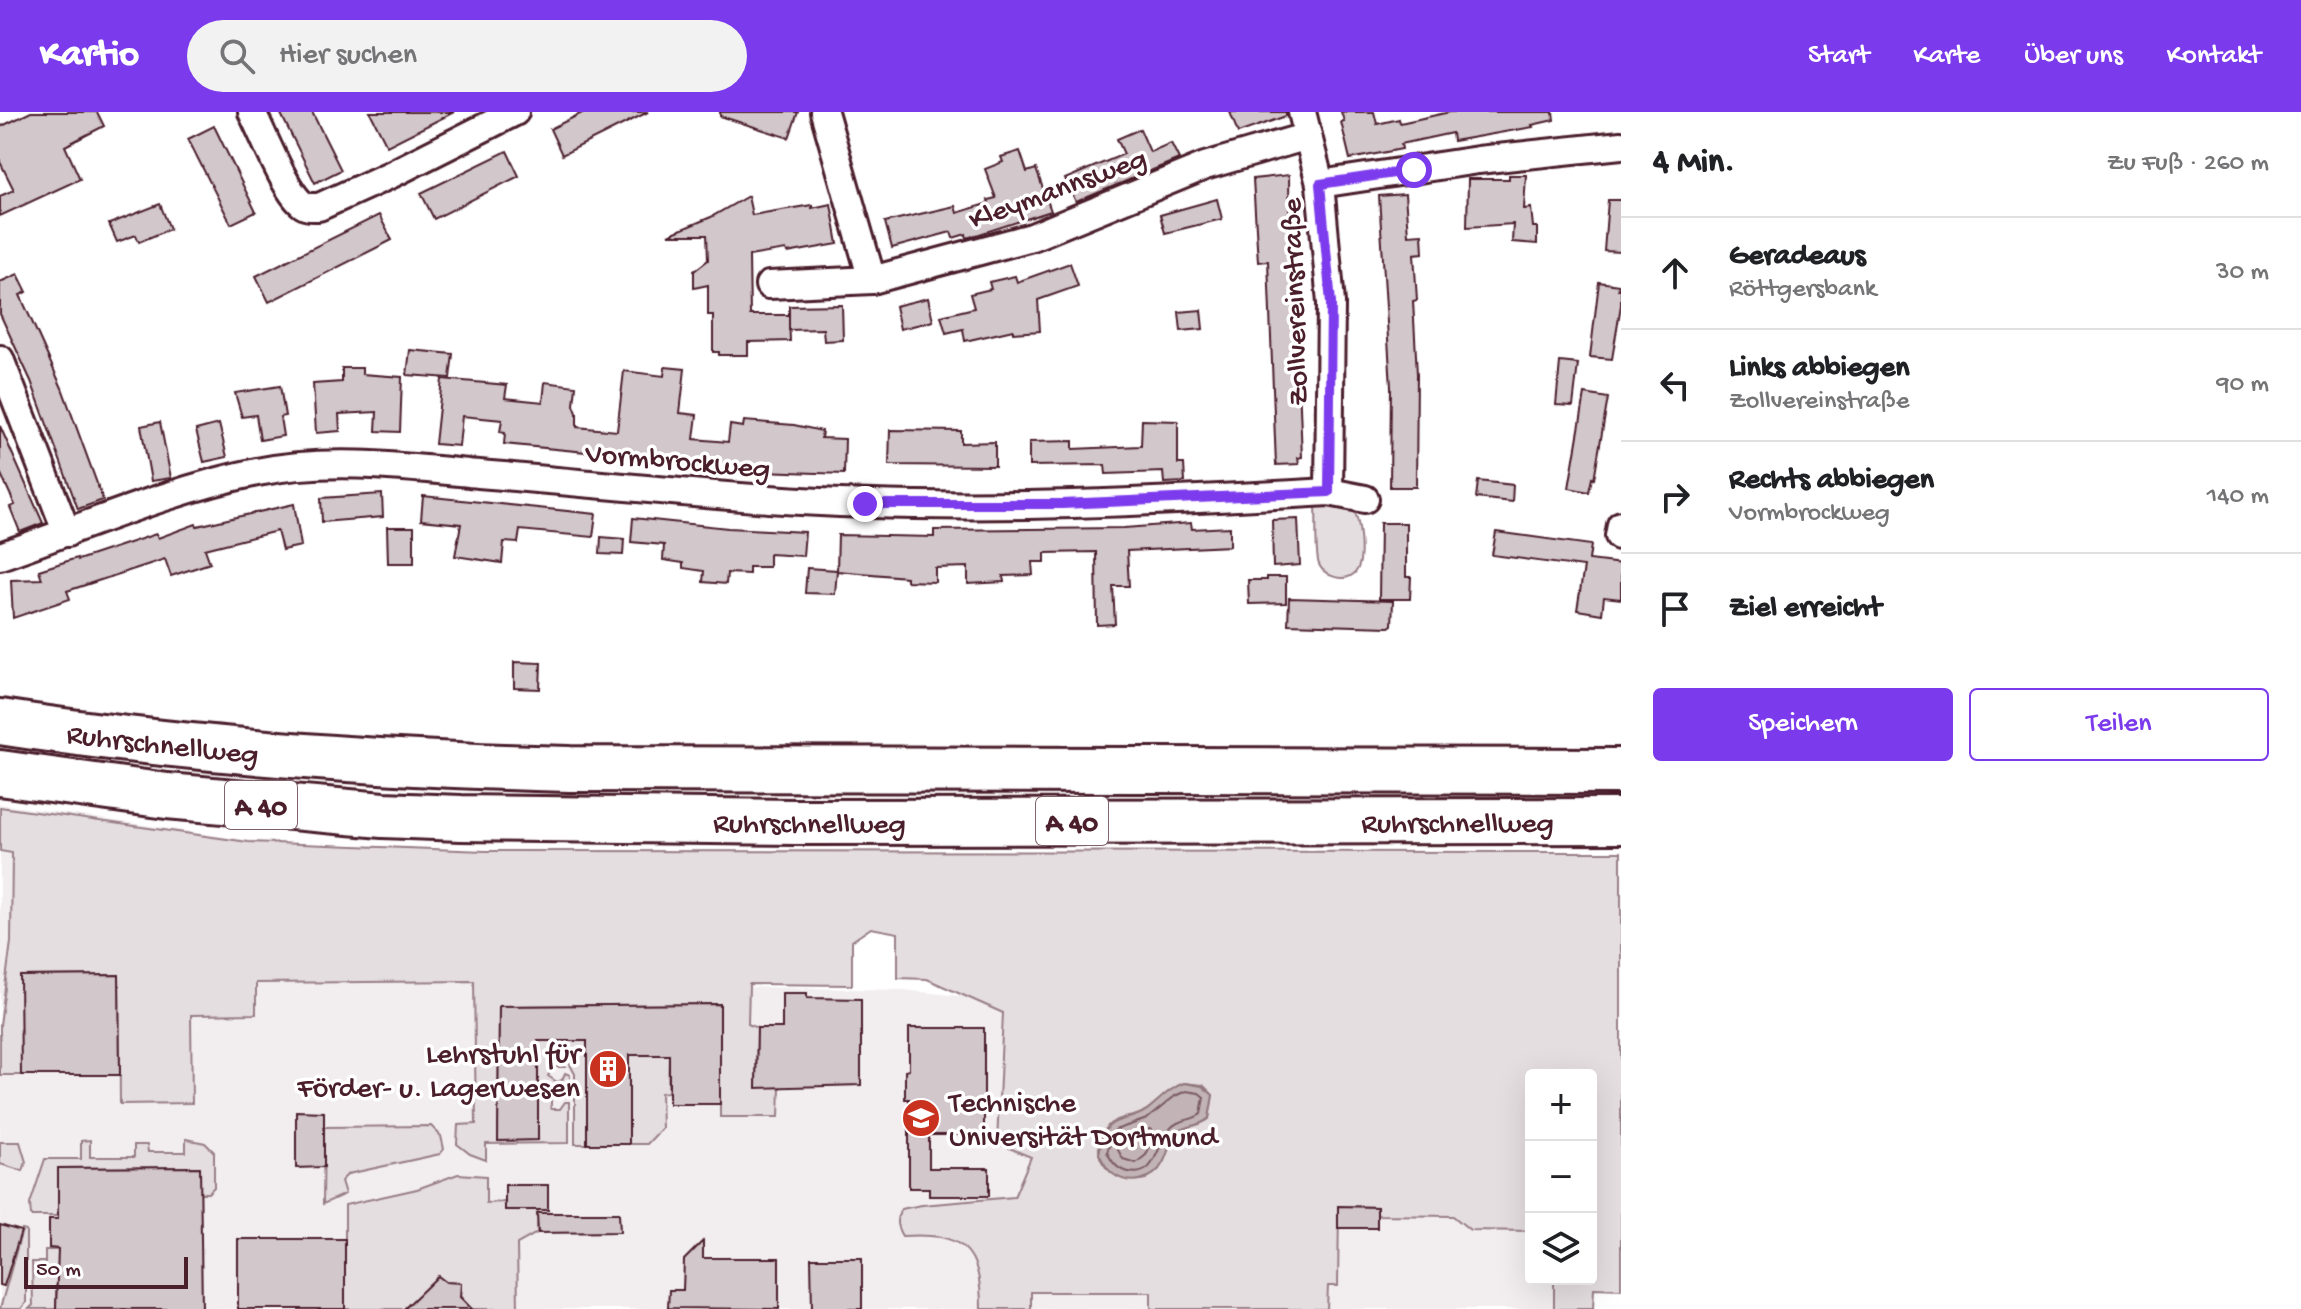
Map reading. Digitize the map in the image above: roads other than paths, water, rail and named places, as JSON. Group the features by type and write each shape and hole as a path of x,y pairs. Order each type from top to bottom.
{"highway":[{"name":"Ruhrschnellweg","path":"0,722 102,738 218,751 452,766 570,769 1621,771"},
{"name":"Ruhrschnellweg","path":"0,773 167,796 369,814 461,818 781,822 1621,821"}],"street":[{"path":"252,112 286,181 300,203 309,208 319,207 392,174 515,112"},
{"path":"824,112 872,280"},
{"name":"Kleymannsweg","path":"769,285 872,280 1032,237 1305,124"},
{"name":"Zollvereinstraße","path":"1305,124 1320,184 1331,303 1329,492"},
{"path":"1320,184 1478,160 1621,145"},
{"path":"0,359 67,533"},
{"name":"Vormbrockweg","path":"0,556 178,494 258,472 321,466 391,466 768,499 865,504 1062,504 1329,492 1365,499"},
{"path":"1621,525 1621,536"}],"water":[{"path":"1184,1083 1202,1086 1213,1095 1209,1118 1176,1134 1163,1163 1154,1174 1133,1181 1113,1174 1099,1154 1106,1130 1116,1122 1147,1110"}],"place":[{"name":"Lehrstuhl für Förder- u. Lagerwesen","path":"608,1069"},
{"name":"Technische Universität Dortmund","path":"921,1118"}]}
